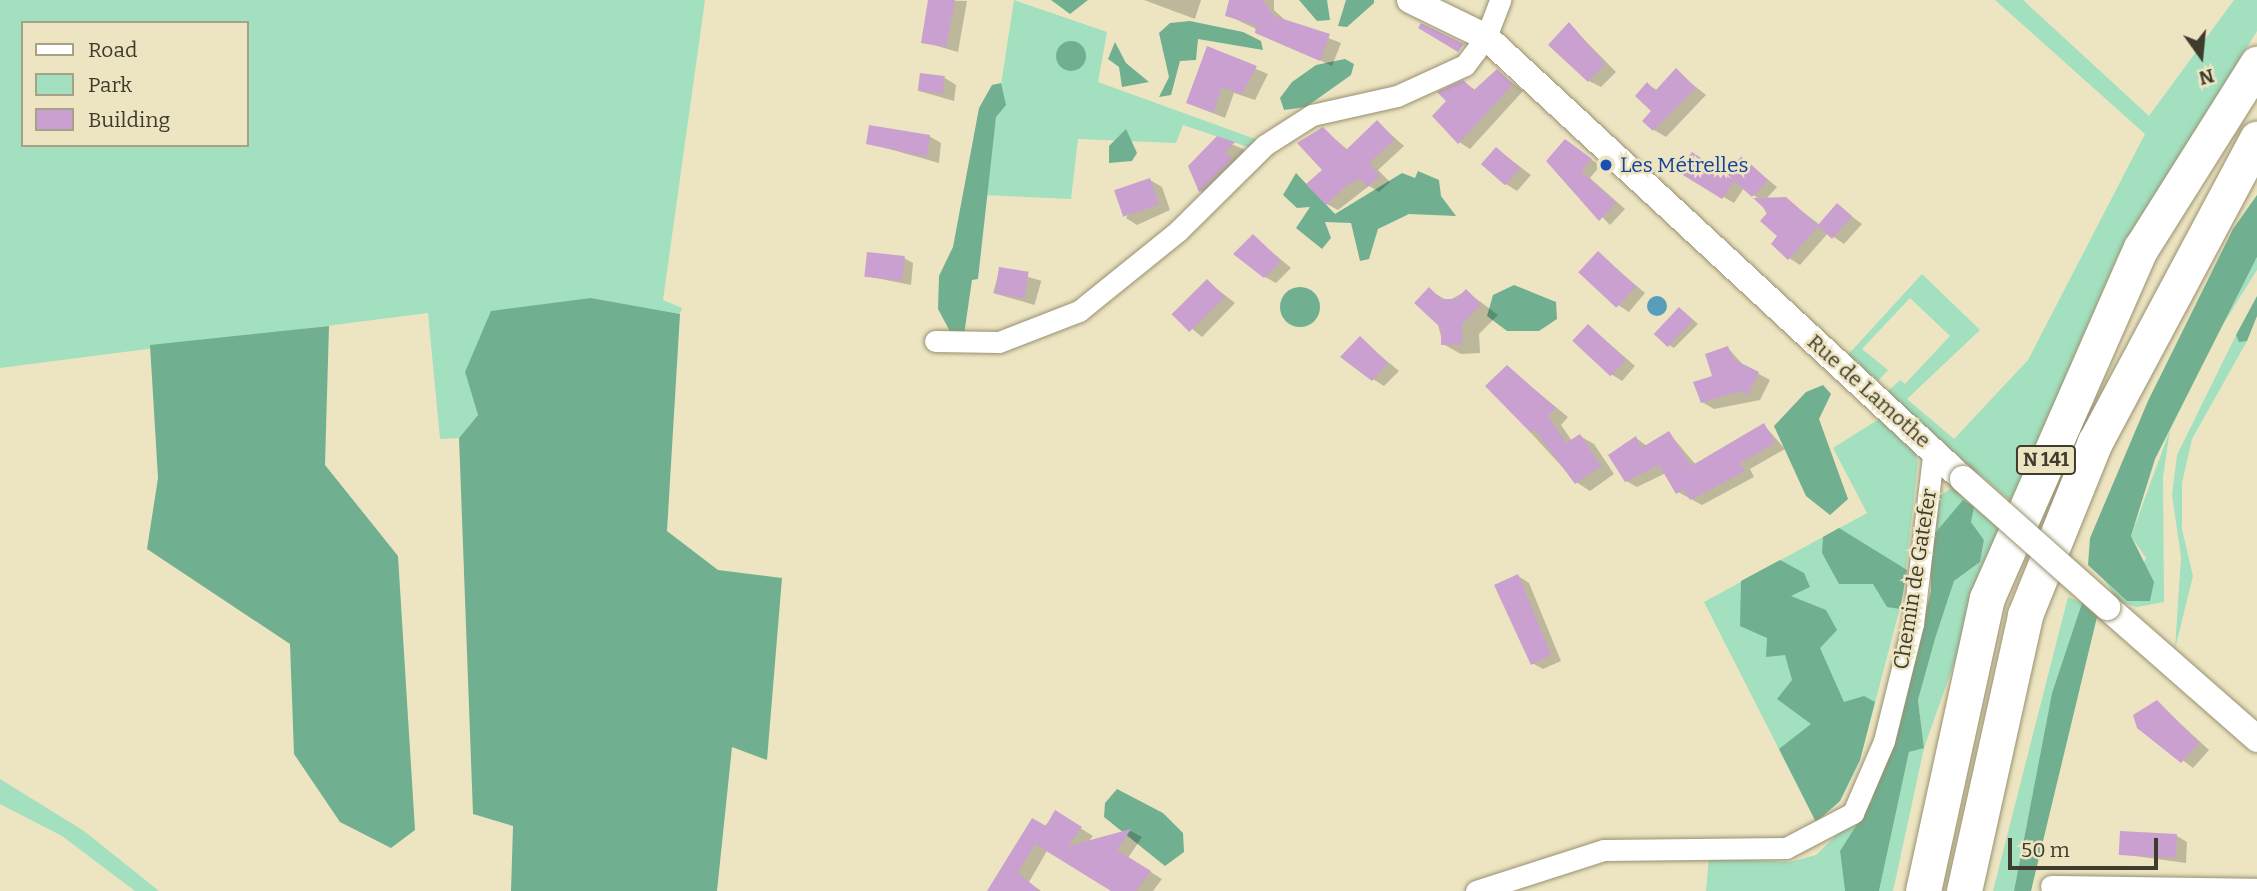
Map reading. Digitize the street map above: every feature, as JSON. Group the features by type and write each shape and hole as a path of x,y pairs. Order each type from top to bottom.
{"highway":[{"name":"N 141","path":"1923,891 1938,800 1987,598 2141,248 2257,64"},
{"name":"N 141","path":"1964,891 2025,615 2095,442 2257,139"}],"street":[{"name":"Rue de Lamothe","path":"1410,0 1486,37 1934,449 1963,479 2257,739"},
{"path":"935,341 999,342 1079,311 1178,231 1265,145 1312,115 1397,96 1465,65 1486,37 1500,0"},
{"name":"Chemin de Gatefer","path":"1476,891 1604,850 1786,848 1853,813 1884,741 1913,624 1934,449"},
{"path":"2051,886 2257,889"}],"green space":[{"path":"0,0 705,0 663,300 682,308 680,314 591,298 465,372 478,415 459,438 440,439 428,313 0,368"},
{"path":"1014,0 1107,32 1098,82 1258,140 1254,149 1183,125 1176,143 1078,139 1071,199 984,195"},
{"path":"1051,0 1088,0 1070,14"},
{"path":"1299,0 1327,0 1330,20 1317,21"},
{"path":"1346,0 1374,0 1374,3 1347,27 1338,26"},
{"path":"1995,0 2023,0 2149,116 2234,0 2257,0 2257,31 2118,255 2012,502 1885,394 1900,380 1905,384 1950,336 1910,298 1862,349 1888,370 1875,384 1845,358 1922,274 1980,330 1907,399 1954,439 2028,360 2145,134"},
{"path":"1190,21 1243,32 1261,41 1263,50 1198,39 1196,60 1180,61 1171,95 1159,97 1169,77 1159,33 1170,23"},
{"path":"1071,41 1082,45 1086,56 1082,67 1071,71 1060,67 1056,56 1060,45"},
{"path":"1115,42 1126,63 1149,82 1122,87 1119,67 1108,59"},
{"path":"1345,59 1354,64 1351,75 1306,107 1284,110 1280,98 1292,82 1316,65"},
{"path":"1001,83 1006,105 996,117 978,279 972,280 964,335 953,337 938,309 939,276 953,247 979,108 992,85"},
{"path":"1126,129 1137,153 1132,161 1109,163 1109,146"},
{"path":"1418,171 1439,180 1441,196 1456,216 1409,214 1378,229 1369,259 1360,261 1351,223 1325,222 1331,238 1322,249 1296,228 1310,207 1297,208 1283,195 1296,173 1335,214 1402,173 1415,178"},
{"path":"2257,195 2257,257 2155,459 2131,536 2154,582 2150,601 2127,601 2088,565 2090,538 2148,401 2233,229"},
{"path":"2257,257 2257,270 2222,326"},
{"path":"1514,285 1556,302 1557,319 1539,331 1507,331 1487,316 1493,295"},
{"path":"1300,287 1314,293 1320,307 1314,321 1300,327 1286,321 1280,307 1286,293"},
{"path":"2257,296 2257,316 2247,341 2239,342 2236,335"},
{"path":"591,298 680,314 667,531 718,570 782,578 767,760 732,747 717,891 511,891 513,826 473,814 459,438 478,415 465,372 491,311"},
{"path":"329,326 325,465 398,556 415,830 391,848 340,822 294,754 290,644 147,549 158,478 150,345"},
{"path":"2236,335 2247,341 2192,439 2182,483 2182,529 2193,576 2175,649 2181,557 2172,495 2177,455"},
{"path":"1823,385 1831,394 1819,419 1848,499 1830,515 1806,496 1774,426 1806,392"},
{"path":"1884,416 1913,446 1918,462 1903,596 1860,760 1840,801 1816,822 1704,602 1867,513 1833,448"},
{"path":"2170,430 2163,477 2164,602 2137,607 2120,602 2104,580 2127,601 2146,558 2131,536"},
{"path":"1950,489 1963,491 2001,531 1924,748 1893,891 1879,891 1909,752 1924,747 1918,700 1935,639 1954,581 1980,562 1984,540 1971,522 1930,539 1939,496"},
{"path":"1963,500 1974,507 1971,522 1984,540 1980,562 1954,581 1935,639 1918,700 1924,748 1909,752 1879,891 1845,891 1840,851 1871,802 1911,670 1931,591 1930,539"},
{"path":"1839,528 1907,570 1900,609 1887,607 1873,584 1839,584 1822,553 1823,537"},
{"path":"1780,560 1804,573 1810,587 1791,596 1826,610 1837,630 1820,648 1844,702 1864,696 1875,702 1860,760 1840,801 1816,822 1779,749 1811,724 1777,699 1792,680 1785,655 1766,657 1767,638 1740,626 1741,581"},
{"path":"2068,597 2082,603 2052,693 2014,891 1993,891"},
{"path":"2082,603 2097,617 2031,891 2014,891 2052,693"},
{"path":"0,779 84,831 159,891 135,891 62,836 0,804"},
{"path":"1117,789 1163,813 1183,833 1184,852 1165,866 1104,817 1105,803"},
{"path":"1871,802 1840,851 1845,891 1706,891 1709,858 1790,862 1816,855"}],"water":[{"path":"1657,296 1664,299 1667,306 1664,313 1657,316 1650,313 1647,306 1650,299"}],"building":[{"path":"928,0 955,0 946,47 921,43"},
{"path":"1229,0 1263,0 1274,16 1330,34 1320,61 1255,33 1256,25 1225,16"},
{"path":"1569,22 1605,64 1588,82 1548,45"},
{"path":"1421,23 1464,44 1458,52 1418,28"},
{"path":"1207,46 1257,66 1242,94 1222,87 1213,113 1186,103"},
{"path":"1676,68 1696,88 1653,131 1642,121 1651,111 1635,96 1647,82 1655,91"},
{"path":"1497,69 1513,84 1458,144 1432,116 1446,101 1437,92 1463,80 1474,90"},
{"path":"920,73 945,76 943,94 918,91"},
{"path":"1377,120 1395,139 1369,163 1380,176 1367,187 1360,179 1347,185 1326,205 1306,184 1322,170 1297,143 1323,127 1346,150"},
{"path":"869,125 930,135 927,157 866,144"},
{"path":"1217,136 1235,142 1225,152 1232,159 1199,192 1188,166"},
{"path":"1565,139 1592,159 1581,171 1616,203 1599,221 1546,161"},
{"path":"1496,147 1520,168 1505,185 1481,164"},
{"path":"1692,152 1733,180 1726,173 1742,156 1768,180 1752,197 1734,181 1722,199 1678,172"},
{"path":"1150,178 1159,204 1123,217 1114,190"},
{"path":"1786,197 1818,225 1837,203 1852,216 1832,239 1818,226 1788,260 1771,244 1777,236 1760,221 1768,212 1753,198"},
{"path":"1253,234 1281,261 1264,278 1233,254"},
{"path":"1598,251 1636,286 1616,308 1578,272"},
{"path":"867,252 905,256 902,281 864,277"},
{"path":"999,267 1029,272 1024,298 995,294"},
{"path":"1207,279 1225,297 1189,332 1172,314"},
{"path":"1429,287 1441,299 1456,299 1466,289 1481,304 1462,324 1462,344 1441,345 1441,328 1414,303"},
{"path":"1679,307 1693,320 1668,347 1654,334"},
{"path":"1588,324 1626,359 1610,376 1572,341"},
{"path":"1360,336 1388,363 1372,381 1340,357"},
{"path":"1728,346 1733,359 1759,372 1748,395 1741,391 1701,403 1693,382 1712,376 1705,354"},
{"path":"1507,365 1556,408 1548,416 1566,443 1580,434 1601,466 1575,484 1534,429 1531,433 1485,386"},
{"path":"1764,423 1775,443 1740,463 1745,471 1690,500 1684,489 1676,494 1659,465 1625,482 1608,455 1636,436 1641,448 1669,431 1691,466"},
{"path":"1518,574 1551,655 1531,665 1494,585"},
{"path":"2157,700 2199,743 2181,763 2137,728 2133,715"},
{"path":"1055,810 1082,827 1068,846 1131,829 1117,850 1151,871 1136,891 1111,891 1035,844 1018,873 1040,891 987,891 1032,818 1046,826"},
{"path":"2120,831 2177,834 2176,858 2119,855"}],"place":[{"name":"Les Métrelles","path":"1606,165"}]}
